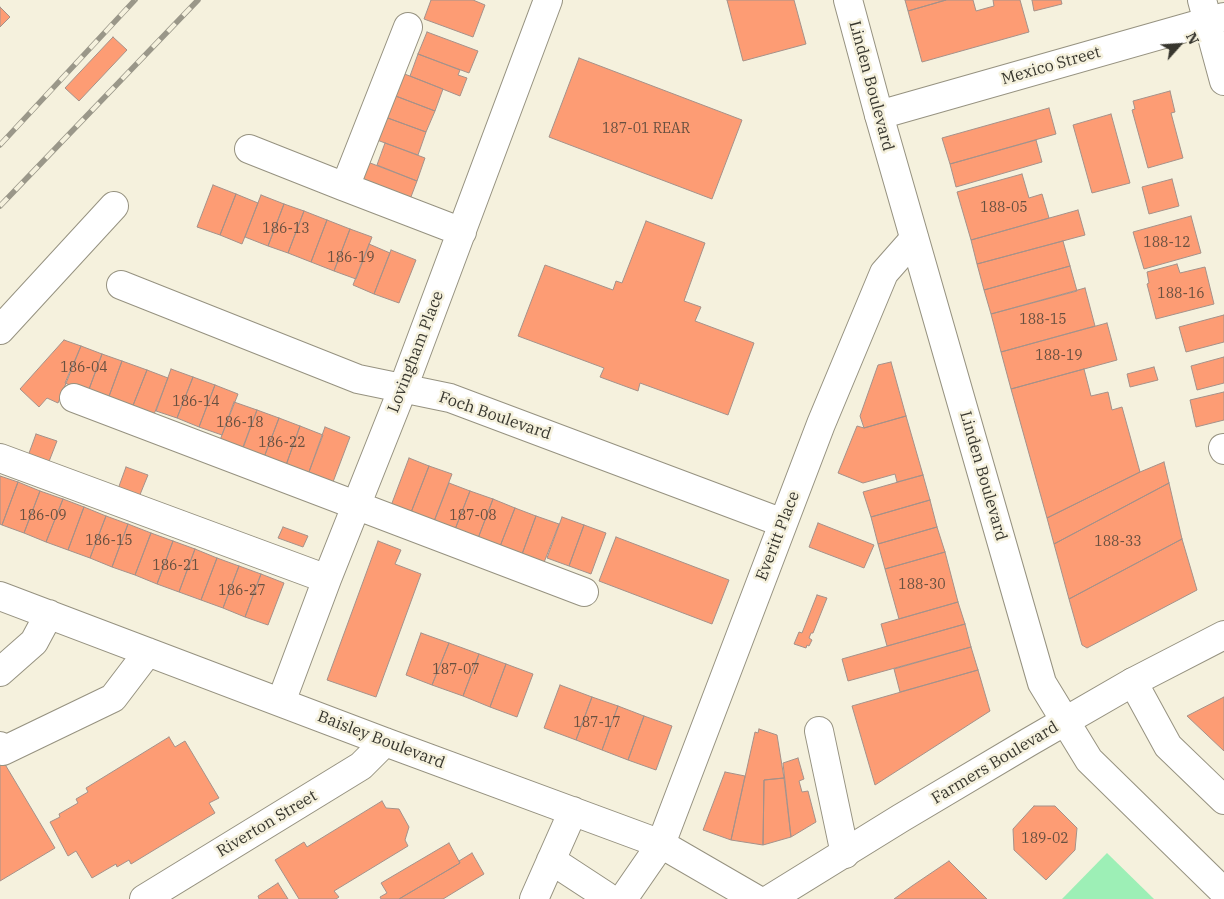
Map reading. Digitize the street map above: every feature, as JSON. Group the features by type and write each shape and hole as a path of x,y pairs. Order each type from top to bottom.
{"street":[{"name":"Lovingham Place","path":"281,702 327,579 403,388 548,0"},
{"name":"Linden Boulevard","path":"848,0 914,239 1042,683 1089,760 1222,885"},
{"path":"1211,13 1224,81"},
{"name":"Mexico Street","path":"879,115 1211,13"},
{"path":"345,187 408,27"},
{"path":"249,149 462,232"},
{"path":"0,330 114,206"},
{"name":"Everitt Place","path":"623,899 661,844 821,424 884,273 914,239"},
{"name":"Foch Boulevard","path":"121,285 358,379 450,398 783,523"},
{"path":"74,398 584,592"},
{"path":"0,458 327,579"},
{"name":"Baisley Boulevard","path":"0,596 661,844 756,899"},
{"path":"0,672 34,642 49,614"},
{"name":"Farmers Boulevard","path":"770,899 901,818 1065,721 1133,682 1224,635"},
{"path":"0,746 3,751 113,698 148,652"},
{"path":"1133,682 1168,746 1224,800"},
{"path":"819,731 845,854"},
{"name":"Riverton Street","path":"144,899 361,766 385,742"},
{"path":"573,811 544,885 606,896 608,899"}],"green space":[{"path":"1107,853 1154,899 1062,899"}],"building":[{"path":"431,0 473,0 485,5 473,37 424,19"},
{"path":"727,0 794,0 806,44 743,61"},
{"path":"905,0 946,0 908,11"},
{"path":"946,0 973,0 976,11 994,6 993,0 1020,0 1029,32 922,62 908,11"},
{"path":"1032,0 1061,0 1062,4 1034,11"},
{"path":"0,7 10,17 0,27"},
{"path":"427,32 478,51 469,73 418,54"},
{"path":"113,37 127,50 79,101 65,88"},
{"path":"418,54 460,70 458,75 467,78 460,96 410,76"},
{"path":"579,58 742,120 712,199 549,137"},
{"path":"402,73 443,89 435,111 393,95"},
{"path":"1170,91 1175,112 1171,113 1183,158 1148,168 1132,110 1135,109 1133,101"},
{"path":"393,95 435,111 426,132 385,117"},
{"path":"1049,108 1056,134 950,164 942,138"},
{"path":"1111,114 1130,183 1092,193 1073,125"},
{"path":"385,117 426,132 418,155 377,140"},
{"path":"1036,140 1042,162 956,187 950,164"},
{"path":"385,143 425,158 417,181 377,165"},
{"path":"365,161 417,181 409,202 357,182"},
{"path":"1022,174 1029,198 1042,194 1049,218 971,240 957,192"},
{"path":"1172,179 1179,206 1149,214 1142,187"},
{"path":"213,185 236,194 220,235 197,227"},
{"path":"236,194 258,203 242,244 220,235"},
{"path":"261,195 284,204 268,246 245,237"},
{"path":"284,204 304,211 288,253 268,246"},
{"path":"1078,210 1085,235 977,264 971,240"},
{"path":"304,211 327,220 311,262 288,253"},
{"path":"1191,216 1201,253 1144,269 1133,232"},
{"path":"327,220 350,229 334,271 311,262"},
{"path":"646,221 705,243 684,301 701,307 695,321 754,343 728,415 640,383 638,391 600,377 604,368 518,336 545,265 613,290 616,281 622,283"},
{"path":"350,229 372,237 356,279 334,271"},
{"path":"1063,241 1070,266 984,290 977,264"},
{"path":"369,244 390,253 374,294 353,285"},
{"path":"391,250 416,260 399,303 374,294"},
{"path":"1177,264 1180,273 1205,267 1214,304 1156,319 1147,284 1149,283 1147,272"},
{"path":"1070,266 1077,291 991,314 984,290"},
{"path":"1085,288 1095,326 1001,352 991,314"},
{"path":"1224,315 1224,342 1186,352 1179,327"},
{"path":"1107,323 1117,360 1011,389 1001,352"},
{"path":"64,340 81,346 58,403 47,398 39,407 20,389"},
{"path":"81,346 102,354 88,392 65,383"},
{"path":"102,354 122,361 108,399 88,392"},
{"path":"1224,357 1224,383 1197,390 1191,366"},
{"path":"122,361 147,370 132,408 108,399"},
{"path":"891,362 906,416 864,428 860,416 878,365"},
{"path":"1154,367 1158,380 1130,387 1127,374"},
{"path":"171,369 193,377 177,418 156,411"},
{"path":"1084,369 1091,396 1108,392 1112,410 1122,407 1140,472 1047,518 1011,389"},
{"path":"147,370 168,378 153,417 132,408"},
{"path":"193,377 215,385 199,427 177,418"},
{"path":"215,385 238,394 222,435 199,427"},
{"path":"1224,392 1224,420 1196,427 1190,400"},
{"path":"234,402 257,410 242,451 219,443"},
{"path":"257,410 279,418 263,460 241,452"},
{"path":"906,416 923,475 897,482 895,474 863,483 838,473 857,426 864,428"},
{"path":"279,418 300,426 285,468 263,460"},
{"path":"300,426 323,435 307,477 285,468"},
{"path":"325,427 350,437 333,482 309,472"},
{"path":"36,434 57,441 48,464 28,456"},
{"path":"409,458 429,466 410,515 389,511"},
{"path":"1164,462 1169,483 1054,544 1047,518"},
{"path":"429,466 452,474 433,524 410,515"},
{"path":"126,467 148,475 139,497 118,489"},
{"path":"923,475 930,500 871,517 863,492"},
{"path":"0,476 18,482 2,525 0,524"},
{"path":"18,482 40,491 24,533 2,525"},
{"path":"449,483 470,491 454,532 433,524"},
{"path":"1169,483 1182,539 1069,599 1054,544"},
{"path":"40,491 63,499 46,542 24,533"},
{"path":"470,491 493,499 477,541 454,532"},
{"path":"63,499 84,507 68,550 46,542"},
{"path":"493,499 515,508 499,549 477,541"},
{"path":"930,500 937,527 878,544 871,517"},
{"path":"84,507 106,516 90,558 68,550"},
{"path":"515,508 536,516 521,557 499,549"},
{"path":"106,516 128,524 112,567 90,558"},
{"path":"536,516 559,524 543,565 521,557"},
{"path":"562,517 584,525 569,566 547,558"},
{"path":"818,523 874,545 864,568 809,547"},
{"path":"128,524 151,533 135,575 112,567"},
{"path":"584,525 606,533 591,574 569,566"},
{"path":"283,527 308,536 303,547 278,538"},
{"path":"937,527 945,552 885,569 878,544"},
{"path":"151,533 173,541 157,584 135,575"},
{"path":"616,537 729,580 712,624 599,581"},
{"path":"1182,539 1197,590 1087,648 1082,645 1069,599"},
{"path":"173,541 195,549 179,592 157,584"},
{"path":"378,541 401,550 395,564 421,574 376,697 327,680"},
{"path":"195,549 217,558 201,600 179,592"},
{"path":"945,552 958,602 899,619 885,569"},
{"path":"217,558 239,566 223,608 201,600"},
{"path":"239,566 261,574 245,617 223,608"},
{"path":"261,574 284,583 268,625 245,617"},
{"path":"817,595 827,598 813,633 811,633 809,638 812,640 806,648 794,644 799,632 802,633"},
{"path":"958,602 965,624 887,646 881,624"},
{"path":"965,624 971,647 848,681 842,659"},
{"path":"421,633 449,643 432,685 406,675"},
{"path":"449,643 479,654 463,696 432,685"},
{"path":"971,647 978,670 900,692 894,669"},
{"path":"479,654 506,664 490,707 463,696"},
{"path":"506,664 533,674 517,717 490,707"},
{"path":"978,670 990,711 875,785 852,706"},
{"path":"560,685 592,697 576,740 544,728"},
{"path":"592,697 618,706 602,750 576,740"},
{"path":"1224,697 1224,751 1187,716"},
{"path":"618,706 644,716 628,760 602,750"},
{"path":"644,716 672,726 656,770 628,760"},
{"path":"759,729 777,735 784,778 764,780 763,845 731,840 755,732 758,733"},
{"path":"169,737 175,747 185,741 219,798 209,803 215,813 131,864 129,860 117,867 116,864 92,878 76,851 68,856 50,822 60,817 59,814 78,803 76,799 88,792 86,788"},
{"path":"0,756 55,848 0,881"},
{"path":"798,758 804,779 799,781 802,792 808,791 816,822 791,837 783,763"},
{"path":"725,772 745,776 731,840 703,830"},
{"path":"784,778 791,837 763,845 764,780"},
{"path":"382,801 386,808 399,809 409,827 405,840 408,846 334,891 339,897 336,899 299,899 275,860 304,842 307,847"},
{"path":"1034,806 1055,806 1077,828 1075,850 1046,880 1014,850 1013,829"},
{"path":"449,843 460,863 399,899 381,899 380,897 387,893 381,883"},
{"path":"472,853 484,874 443,899 399,899 460,863 459,861"},
{"path":"949,861 987,899 894,899 912,886"},
{"path":"278,883 288,899 259,899 258,896"}],"railway":[{"path":"0,145 135,0"},
{"path":"0,206 198,0"}]}
